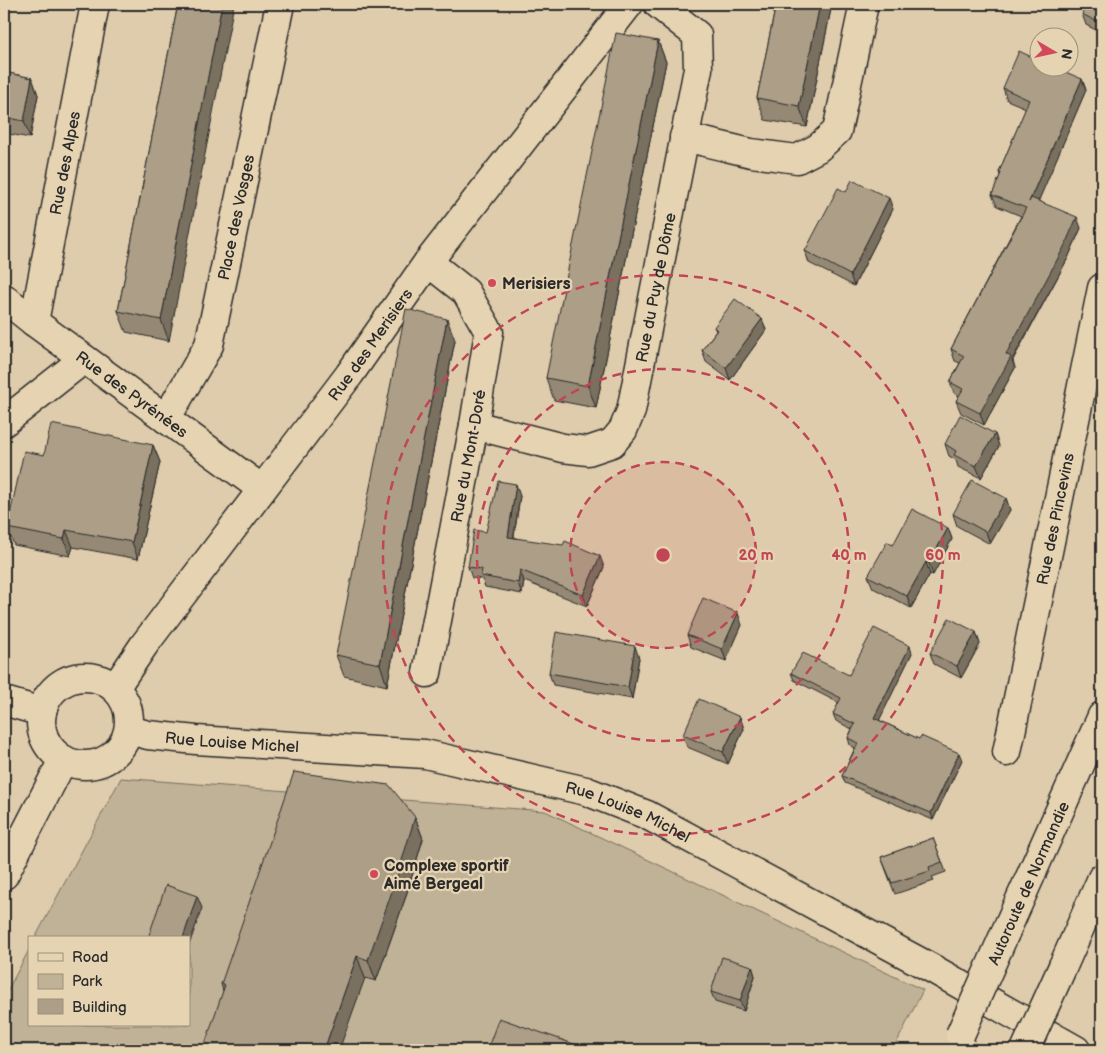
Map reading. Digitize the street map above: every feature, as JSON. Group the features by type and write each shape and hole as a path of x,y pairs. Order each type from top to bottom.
{"main road":[{"name":"Rue des Alpes","path":"34,322 95,4"},
{"name":"Place des Vosges","path":"166,419 210,345 280,4"},
{"name":"Rue des Merisiers","path":"115,688 144,645 349,375 428,262 629,4"},
{"name":"Rue du Puy de Dôme","path":"474,425 562,448 588,451 612,443 623,430 631,410 698,69 697,35 658,4"},
{"path":"684,137 752,153 797,160 818,148 837,131 864,4"},
{"name":"Rue du Mont-Doré","path":"427,673 474,425 489,332 466,292 428,262"},
{"name":"Rue des Pincevins","path":"1007,752 1102,288"},
{"name":"Rue des Pyrénées","path":"4,298 262,489"},
{"path":"4,422 84,359"},
{"path":"78,677 91,677 104,681 115,688 126,702 129,712 129,730 120,749 104,762 83,766 63,760 49,748 41,722 46,700 54,689 78,677"},
{"path":"4,701 42,712"},
{"name":"Autoroute de Normandie","path":"957,1043 1102,716"},
{"name":"Rue Louise Michel","path":"129,730 148,735 196,740 425,754 586,791 647,815 933,969 1076,1050"},
{"path":"4,876 63,760"},
{"path":"1026,1050 1102,878"}],"green space":[{"name":"Complexe sportif Aimé Bergeal","path":"121,778 545,811 923,990 893,1050 4,1050 4,997 28,952 28,1026 190,1026 190,936 36,936"}],"building":[{"path":"178,4 222,4 161,320 118,311"},
{"path":"776,4 820,4 799,106 757,98"},
{"path":"1087,4 1102,4 1102,24 1082,14"},
{"path":"616,33 658,41 588,386 546,378"},
{"path":"1019,51 1028,55 1028,78 1078,77 1082,79 1029,202 1031,198 1077,217 1064,247 1006,354 1011,357 980,413 956,401 963,389 950,382 964,356 951,349 1026,208 992,195 1001,173 999,172 1029,100 1003,88"},
{"path":"4,72 32,78 24,121 4,117"},
{"path":"852,180 889,198 850,275 805,251 838,188 846,192"},
{"path":"735,299 762,319 726,368 702,350 717,330 714,327"},
{"path":"406,309 447,319 380,664 336,655"},
{"path":"960,415 995,434 976,466 954,455 956,451 945,444"},
{"path":"51,424 153,445 132,542 66,530 64,539 7,528 24,451 44,455"},
{"path":"972,480 1006,498 986,532 953,514"},
{"path":"498,481 516,484 508,537 563,545 565,541 600,556 583,595 520,570 518,583 481,576 482,569 468,567 474,530 486,532"},
{"path":"912,509 948,528 929,563 926,562 907,596 868,576 887,542 893,545"},
{"path":"703,598 738,613 722,649 687,635"},
{"path":"949,618 976,632 957,666 930,653"},
{"path":"874,628 910,646 874,718 919,739 921,736 959,753 931,813 842,776 858,743 848,738 855,724 833,714 841,698 791,673 803,653 849,675"},
{"path":"556,632 635,646 628,687 549,673"},
{"path":"699,699 740,717 723,752 683,735"},
{"path":"294,772 389,785 415,817 397,877 368,960 357,956 324,1050 203,1050 225,985 221,984"},
{"path":"933,838 942,862 929,867 930,871 892,883 881,857"},
{"path":"166,885 197,896 184,936 149,936"},
{"path":"722,957 752,966 740,1001 711,992"},
{"path":"499,1018 591,1050 487,1050"}],"place":[{"name":"Merisiers","path":"492,283"},
{"name":"Complexe sportif Aimé Bergeal","path":"374,874"}]}
